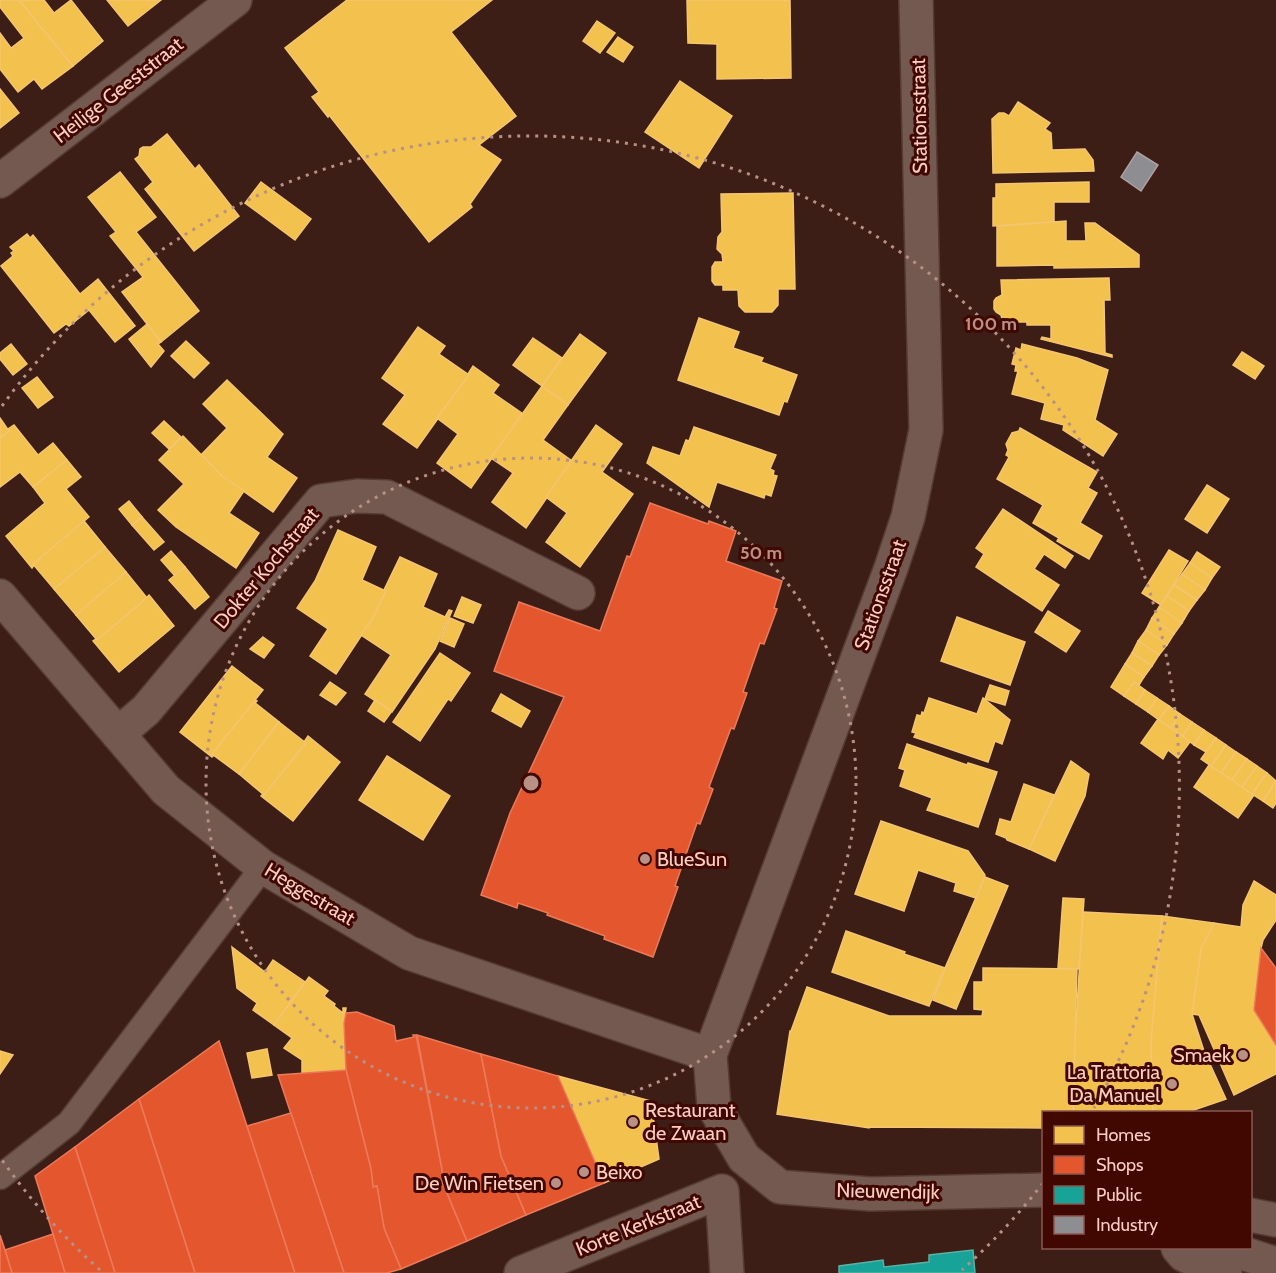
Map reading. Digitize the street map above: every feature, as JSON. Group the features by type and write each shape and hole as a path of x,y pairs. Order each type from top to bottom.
{"street":[{"name":"Heilige Geeststraat","path":"0,181 235,0"},
{"name":"Stationsstraat","path":"744,1158 714,1107 710,1055 891,568 908,517 926,430 916,0"},
{"name":"Dokter Kochstraat","path":"118,734 146,710 321,501 357,496 387,497 578,593"},
{"name":"Heggestraat","path":"0,596 166,790 263,867 409,953 710,1055"},
{"name":"Nieuwendijk","path":"744,1158 780,1187 870,1194 1042,1190"},
{"name":"Korte Kerkstraat","path":"520,1273 722,1191 727,1273"},
{"path":"1252,1215 1276,1220"},
{"path":"1179,1249 1184,1255 1225,1273"},
{"path":"1230,1249 1276,1264"}],"lane":[{"path":"0,1177 69,1123 263,867"}],"building: Homes":[{"path":"0,0 19,0 73,66 42,89 34,79 18,92 0,69 0,33 11,48 24,38 0,7"},
{"path":"19,0 44,0 54,13 71,0 103,41 73,66"},
{"path":"107,0 161,0 128,26"},
{"path":"347,0 492,0 451,32 516,116 479,145 501,160 470,204 472,207 429,242 329,115 328,117 312,97 319,92 285,48"},
{"path":"687,0 790,0 791,78 717,79 717,44 688,43"},
{"path":"597,21 615,33 600,53 583,41"},
{"path":"618,37 633,47 623,62 607,52"},
{"path":"680,81 732,116 699,168 645,132"},
{"path":"0,89 19,113 0,128"},
{"path":"1018,102 1050,123 1045,129 1051,133 1052,150 1085,149 1093,160 1094,171 993,173 992,119 999,113 1009,116"},
{"path":"167,134 195,169 199,165 239,216 194,251 145,189 153,182 135,159 139,156 140,149 151,147"},
{"path":"120,172 156,217 136,232 199,311 161,342 122,292 143,277 110,236 116,232 88,197"},
{"path":"261,182 311,219 295,240 245,203"},
{"path":"1089,182 1089,202 1054,202 1054,222 993,226 993,198 996,198 996,184"},
{"path":"793,193 795,289 778,289 778,305 772,312 745,312 739,306 738,290 723,290 723,285 715,285 712,281 712,267 715,262 723,262 722,254 717,249 718,237 722,232 721,194"},
{"path":"1066,221 1066,241 1086,241 1085,223 1095,223 1139,255 1139,267 997,266 997,226"},
{"path":"27,234 30,238 33,235 80,294 98,279 135,326 115,342 89,310 69,326 66,324 54,333 1,266 13,256 11,253 14,251 10,247"},
{"path":"1109,278 1110,300 1104,300 1105,353 1112,357 1041,339 1042,337 1051,339 1051,325 1027,325 1027,322 1015,322 1015,319 1002,319 994,309 994,301 1002,295 1001,280"},
{"path":"699,318 739,332 733,348 763,358 761,362 797,375 787,402 784,401 779,415 678,380"},
{"path":"147,324 161,342 158,344 164,351 151,367 129,339"},
{"path":"418,327 445,346 439,354 469,375 417,448 383,424 405,395 382,378"},
{"path":"580,334 606,353 568,405 542,386"},
{"path":"533,338 562,358 542,386 513,365"},
{"path":"186,341 209,363 194,378 171,356"},
{"path":"11,344 27,364 13,375 0,359 0,353"},
{"path":"1022,344 1077,358 1108,370 1095,420 1117,434 1103,456 1063,430 1064,425 1041,419 1045,403 1012,394 1018,371 1015,371 1016,365 1012,364 1016,348 1021,350"},
{"path":"1242,352 1264,366 1255,379 1233,365"},
{"path":"473,366 499,385 493,393 523,414 471,488 437,463 458,434 437,418 469,375"},
{"path":"37,377 53,397 38,408 22,388"},
{"path":"227,380 283,434 267,457 297,478 273,512 222,476 201,455 227,428 203,404"},
{"path":"542,386 568,405 543,440 572,461 526,528 492,502 513,473 491,458"},
{"path":"0,418 9,431 0,438"},
{"path":"164,421 181,437 169,449 152,433"},
{"path":"14,425 38,455 53,443 67,460 33,487 20,472 0,487 0,438"},
{"path":"596,425 622,444 602,472 633,494 580,567 546,542 567,513 546,497"},
{"path":"694,427 776,455 770,469 774,471 773,475 777,476 771,496 765,494 764,498 717,482 709,507 647,463 653,447 680,456"},
{"path":"1020,428 1097,472 1088,488 1097,493 1080,523 1102,536 1089,559 1057,541 1059,538 1033,523 1043,505 997,479 1009,457 1006,455 1008,450 1006,444 1012,433 1019,431"},
{"path":"183,436 222,476 244,491 229,513 259,533 236,568 176,527 158,510 184,484 159,460"},
{"path":"67,460 81,477 66,489 89,517 33,564 32,568 6,536 45,503 33,487"},
{"path":"1207,485 1229,499 1207,533 1185,519"},
{"path":"129,501 142,517 132,525 119,509"},
{"path":"1003,509 1073,556 1065,568 1044,554 1034,569 1059,585 1042,611 976,567 984,554 976,548"},
{"path":"142,517 164,542 154,550 132,525"},
{"path":"84,521 105,547 54,589 33,564"},
{"path":"338,530 376,547 362,580 386,591 373,618 336,674 310,656 328,629 297,608 315,581"},
{"path":"105,547 126,572 76,615 54,589"},
{"path":"1169,550 1188,561 1161,605 1142,593"},
{"path":"171,551 185,567 175,576 161,560"},
{"path":"1197,552 1220,567 1212,578 1190,563"},
{"path":"400,557 437,574 423,607 445,617 449,610 452,611 435,649 392,712 365,694 391,655 361,635 373,618"},
{"path":"1190,563 1212,578 1205,590 1182,574"},
{"path":"185,567 209,597 195,609 169,580"},
{"path":"126,572 147,598 97,640 76,615"},
{"path":"1182,574 1205,590 1197,600 1174,585"},
{"path":"1174,585 1197,600 1189,611 1167,596"},
{"path":"149,595 174,626 119,672 93,641"},
{"path":"1167,596 1189,611 1182,623 1159,607"},
{"path":"462,597 481,605 473,623 454,616"},
{"path":"1159,607 1182,623 1174,634 1152,618"},
{"path":"1048,611 1080,631 1066,652 1035,632"},
{"path":"957,617 1025,642 1010,685 941,661"},
{"path":"450,618 464,624 454,647 440,641"},
{"path":"1152,618 1174,634 1167,645 1146,630"},
{"path":"1146,630 1167,645 1159,655 1138,641"},
{"path":"263,637 274,645 264,658 250,649"},
{"path":"1138,641 1159,655 1152,666 1132,653"},
{"path":"440,653 470,673 451,701 448,699 420,741 393,722"},
{"path":"1132,653 1152,666 1144,677 1125,664"},
{"path":"1125,664 1144,677 1139,685 1134,682 1124,696 1111,687"},
{"path":"232,666 263,690 255,700 257,701 212,754 214,755 212,757 180,732"},
{"path":"330,682 346,693 336,705 320,695"},
{"path":"1134,682 1145,690 1136,704 1124,696"},
{"path":"990,685 1009,691 1005,705 985,699"},
{"path":"1145,690 1157,698 1148,712 1136,704"},
{"path":"501,694 530,711 521,727 492,711"},
{"path":"929,698 977,714 983,698 1010,720 1002,744 995,741 988,762 914,737 916,733 912,732 917,715 921,716 922,712 924,713"},
{"path":"1157,698 1169,706 1159,720 1148,712"},
{"path":"375,700 392,711 384,722 368,711"},
{"path":"254,702 279,722 239,774 212,754"},
{"path":"1169,706 1180,714 1171,728 1159,720"},
{"path":"1180,714 1192,722 1183,736 1171,728"},
{"path":"1158,719 1190,742 1178,758 1168,750 1163,759 1141,743"},
{"path":"279,722 306,743 264,795 239,774"},
{"path":"1192,722 1204,730 1194,745 1183,736"},
{"path":"1204,730 1216,738 1206,752 1194,745"},
{"path":"308,736 340,762 293,821 261,796 306,743 304,742"},
{"path":"1216,738 1226,745 1211,766 1201,759"},
{"path":"907,744 967,765 968,763 997,772 978,827 927,810 932,798 900,786 905,770 899,768"},
{"path":"1226,745 1236,752 1221,773 1211,766"},
{"path":"1236,752 1247,759 1232,780 1221,773"},
{"path":"387,756 450,796 423,840 359,800"},
{"path":"1247,759 1257,766 1242,787 1232,780"},
{"path":"1071,761 1089,774 1085,796 1055,861 1029,849"},
{"path":"1209,765 1254,795 1238,818 1194,787"},
{"path":"1257,766 1267,773 1252,794 1242,787"},
{"path":"1267,773 1276,781 1263,801 1252,794"},
{"path":"1276,781 1276,803 1273,808 1263,801"},
{"path":"1024,784 1054,795 1029,849 996,834 1000,819 1011,822"},
{"path":"881,821 968,851 985,875 976,898 954,891 956,883 918,870 904,911 855,894"},
{"path":"985,877 1008,886 956,1009 933,1000"},
{"path":"1254,881 1276,895 1276,920 1263,940 1261,948 1254,1010 1276,1045 1276,1074 1234,1095 1199,1015 1192,1014 1201,949 1214,923 1241,927 1243,905"},
{"path":"1063,898 1084,899 1079,969 1058,968"},
{"path":"1083,912 1162,916 1151,1043 1153,1111 1073,1111"},
{"path":"1162,916 1214,923 1201,949 1192,1014 1204,1051 1226,1099 1191,1111 1153,1111 1151,1043"},
{"path":"846,931 945,968 929,1006 832,972"},
{"path":"232,947 265,972 273,960 305,982 274,1025 253,1010 257,1003 237,988"},
{"path":"983,968 1077,969 1073,1111 1042,1111 1042,1128 869,1128 777,1114 790,1031 807,987 889,1016 982,1016 983,1010 974,1009 974,982 983,982"},
{"path":"309,977 328,991 324,996 335,1004 334,1006 343,1013 343,1008 346,1008 344,1023 346,1070 302,1073 302,1060 284,1048 292,1038 274,1025"},
{"path":"267,1049 272,1075 252,1078 247,1053"},
{"path":"0,1051 13,1055 0,1074"},
{"path":"558,1076 651,1101 659,1159 604,1183"}],"building: Shops":[{"path":"650,503 708,524 709,521 736,531 726,561 782,581 774,608 777,609 764,644 760,643 743,692 747,693 709,787 713,789 700,824 697,823 675,886 678,887 653,957 604,939 605,936 547,915 548,913 518,903 517,908 481,895 510,813 564,697 494,671 519,602 600,631 627,556 630,557"},
{"path":"1261,948 1276,968 1276,1045 1254,1010"},
{"path":"357,1012 394,1026 396,1041 416,1035 444,1180 442,1181 467,1241 401,1269 384,1228 377,1186 373,1187 371,1169 346,1070 344,1023 346,1013"},
{"path":"417,1035 481,1054 501,1156 526,1215 467,1241 442,1181 444,1180"},
{"path":"219,1041 295,1273 195,1273 139,1099"},
{"path":"481,1054 558,1076 604,1183 526,1215 501,1156"},
{"path":"346,1070 371,1169 373,1187 377,1186 384,1228 401,1269 387,1273 344,1273 278,1075"},
{"path":"139,1099 195,1273 115,1273 75,1147"},
{"path":"291,1113 344,1273 295,1273 247,1126"},
{"path":"75,1147 115,1273 65,1273 35,1176"},
{"path":"53,1234 65,1273 12,1273 5,1250"},
{"path":"0,1235 5,1250 12,1273 0,1273"}],"building: Public":[{"path":"973,1250 975,1273 839,1273 839,1266 883,1260 884,1267 929,1262 929,1255"}],"building: Industry":[{"path":"1137,152 1158,165 1141,191 1121,177"}],"place":[{"name":"BlueSun","path":"645,859"},
{"name":"Smaek","path":"1243,1055"},
{"name":"La Trattoria Da Manuel","path":"1172,1084"},
{"name":"Restaurant de Zwaan","path":"633,1122"},
{"name":"Beixo","path":"584,1172"},
{"name":"De Win Fietsen","path":"556,1183"}]}
